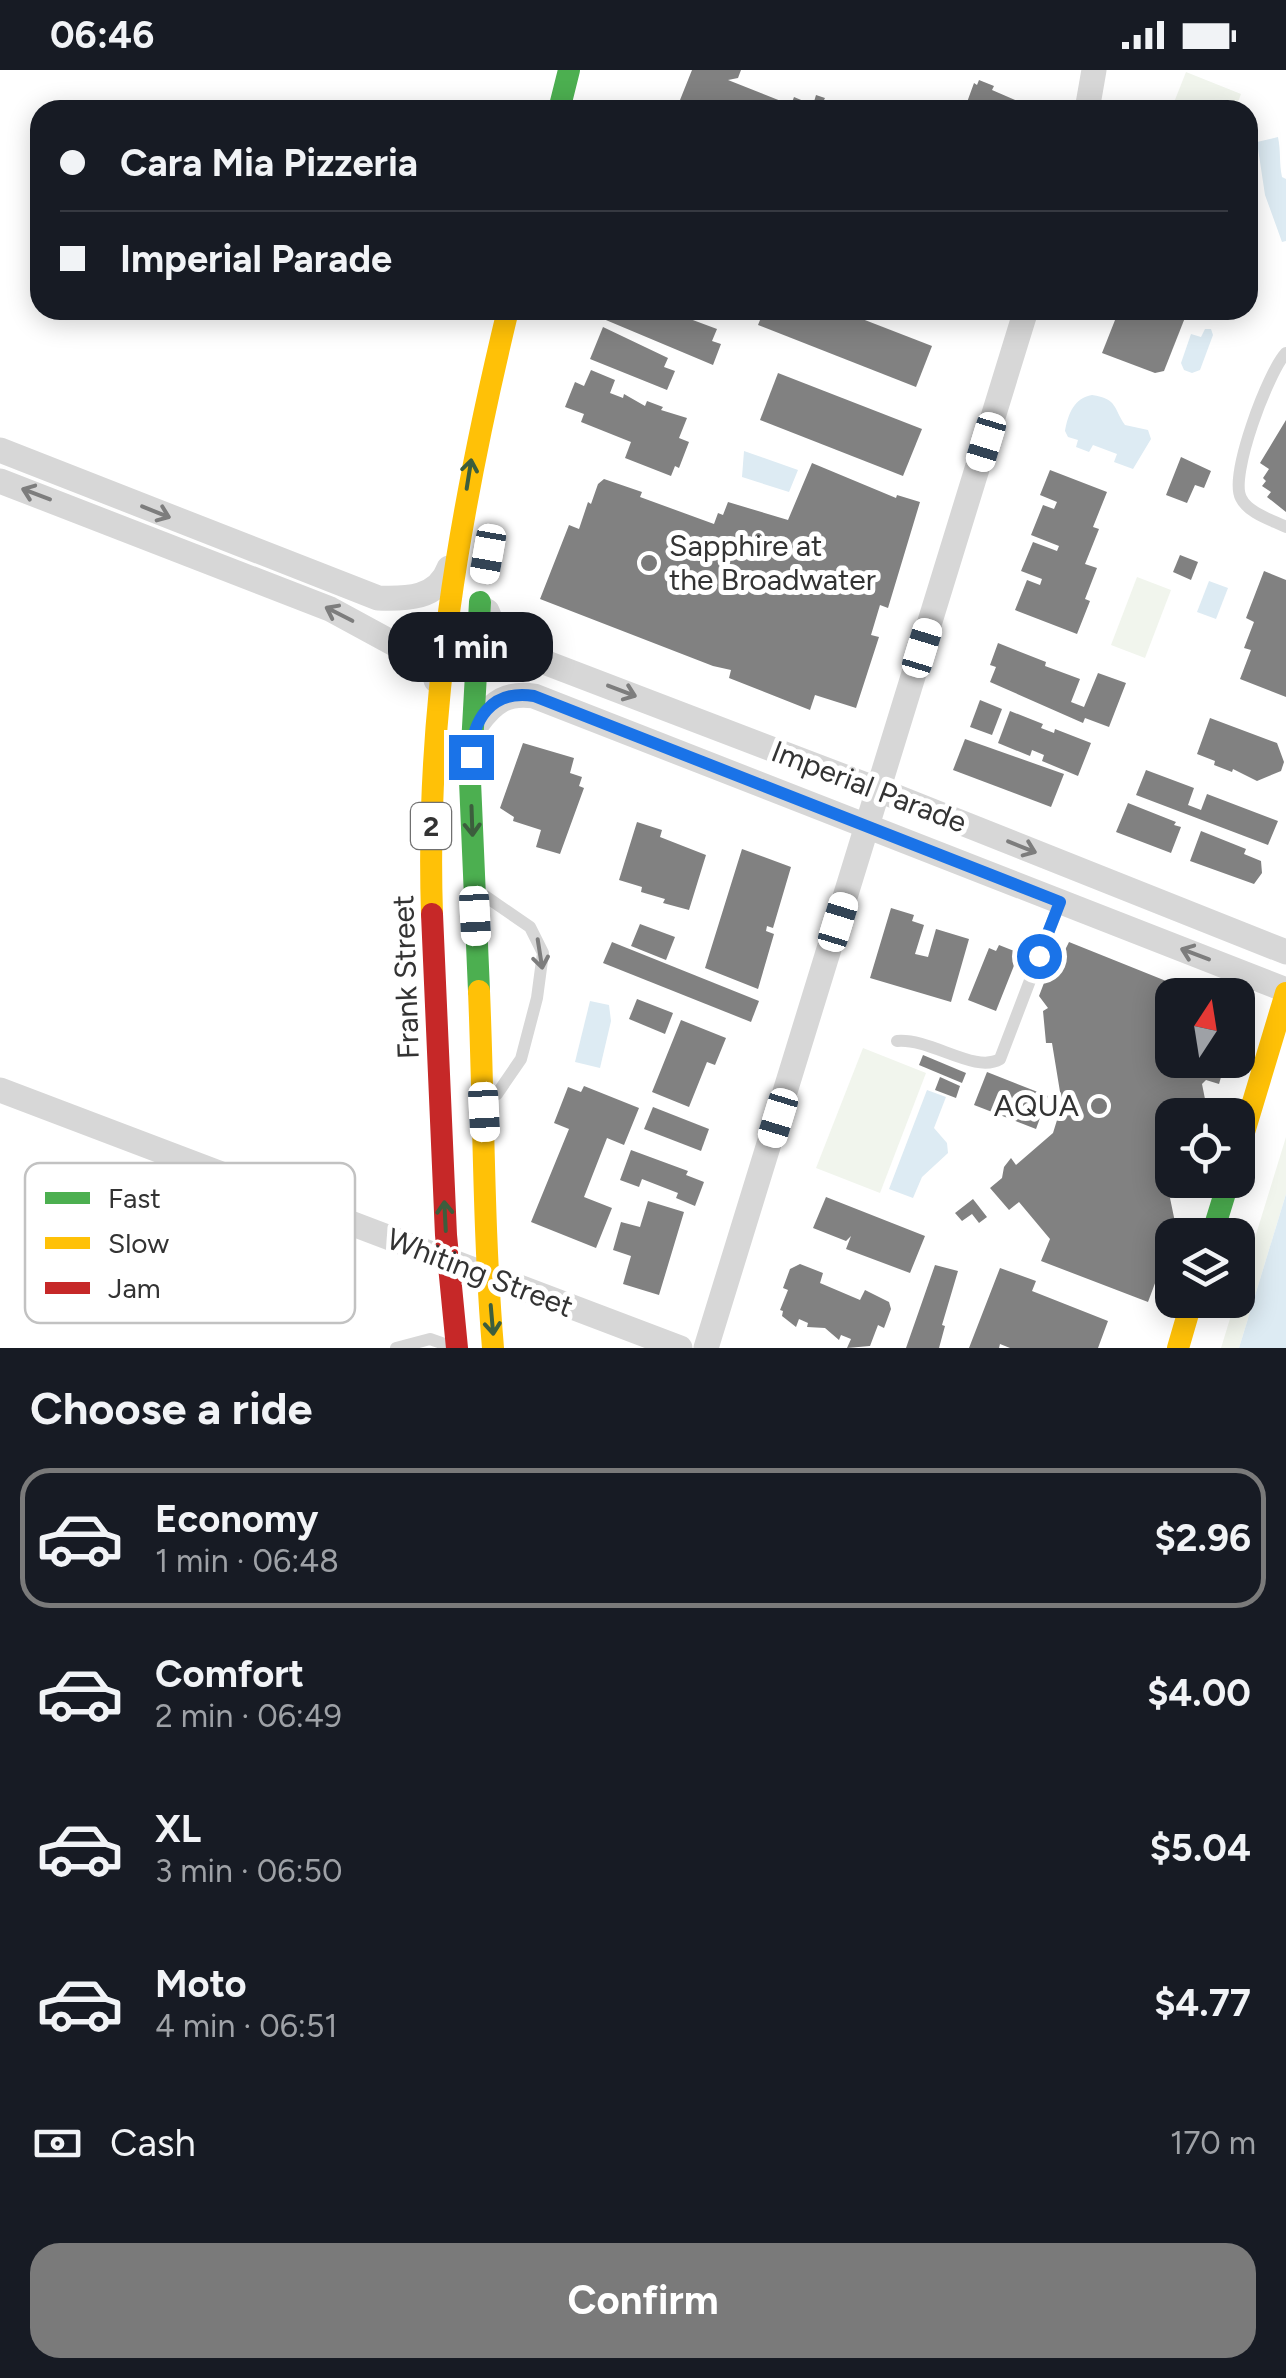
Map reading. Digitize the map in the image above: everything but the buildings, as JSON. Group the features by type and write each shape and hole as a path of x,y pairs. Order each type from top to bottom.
{"main road":[{"path":"562,100 569,70"},
{"name":"Frank Street","path":"457,1348 457,1314 448,1261 431,850 438,690 472,456 506,320"},
{"name":"2","path":"483,582 471,733 487,1276 494,1348"},
{"path":"1254,1098 1286,991"},
{"path":"1178,1348 1187,1318"}],"street":[{"path":"1089,100 1094,70"},
{"path":"706,1348 1023,320"},
{"path":"0,450 378,598 410,599 430,591 446,577 457,546"},
{"path":"0,480 330,609 433,665 438,690"},
{"path":"102,520 112,495"},
{"name":"Imperial Parade","path":"483,582 491,625 498,636 530,656 1286,952"},
{"name":"Imperial Parade","path":"471,733 496,702 513,695 534,696 1286,991"},
{"path":"0,1119 5,1092"},
{"name":"Whiting Street","path":"5,1092 191,1163"},
{"name":"Whiting Street","path":"355,1226 680,1348"}],"lane":[{"path":"1286,353 1271,376 1236,484 1244,504 1286,527"},
{"path":"474,890 530,927 542,953 537,998 521,1060 484,1112"},
{"path":"897,1042 913,1040 982,1065 1000,1058 1060,902"},
{"path":"396,1348 430,1339 457,1348"}],"shaded area":[{"path":"1186,72 1241,94 1239,100 1175,100"},
{"path":"1278,137 1282,177 1286,179 1286,241 1282,242 1265,195 1258,142"},
{"path":"1205,329 1211,329 1213,335 1200,370 1184,370 1181,363 1191,334 1201,337"},
{"path":"1092,395 1111,402 1125,425 1148,430 1151,439 1133,469 1114,462 1117,454 1093,445 1089,452 1076,447 1078,440 1068,437 1065,431 1073,408"},
{"path":"744,451 798,470 789,492 742,477"},
{"path":"1137,577 1171,590 1145,658 1111,645"},
{"path":"1209,581 1228,588 1216,619 1197,612"},
{"path":"590,1001 609,1005 611,1021 600,1068 575,1062"},
{"path":"863,1048 926,1073 880,1193 816,1168"},
{"path":"927,1090 946,1097 934,1128 947,1143 948,1153 922,1177 913,1198 889,1189"},
{"path":"1286,1137 1286,1194 1255,1296 1255,1238"},
{"path":"1286,1194 1286,1348 1239,1348 1248,1318 1255,1318 1255,1296"},
{"path":"1230,1318 1248,1318 1239,1348 1221,1348"}],"traffic: fast":[{"path":"562,100 569,70"},
{"path":"479,991 470,781 480,602"},
{"path":"1217,1218 1223,1198"}],"traffic: slow":[{"path":"432,914 434,761 449,609 475,459 506,320"},
{"path":"479,991 493,1348"},
{"path":"1254,1098 1286,993"},
{"path":"1178,1348 1187,1318"}],"traffic: jam":[{"path":"432,914 446,1235 457,1348"}],"place":[{"name":"Sapphire at the Broadwater","path":"649,563"},
{"name":"AQUA","path":"1099,1106"}],"route":[{"path":"471,757 471,733 490,705 513,695 534,696 1060,902 1039,956"}]}
